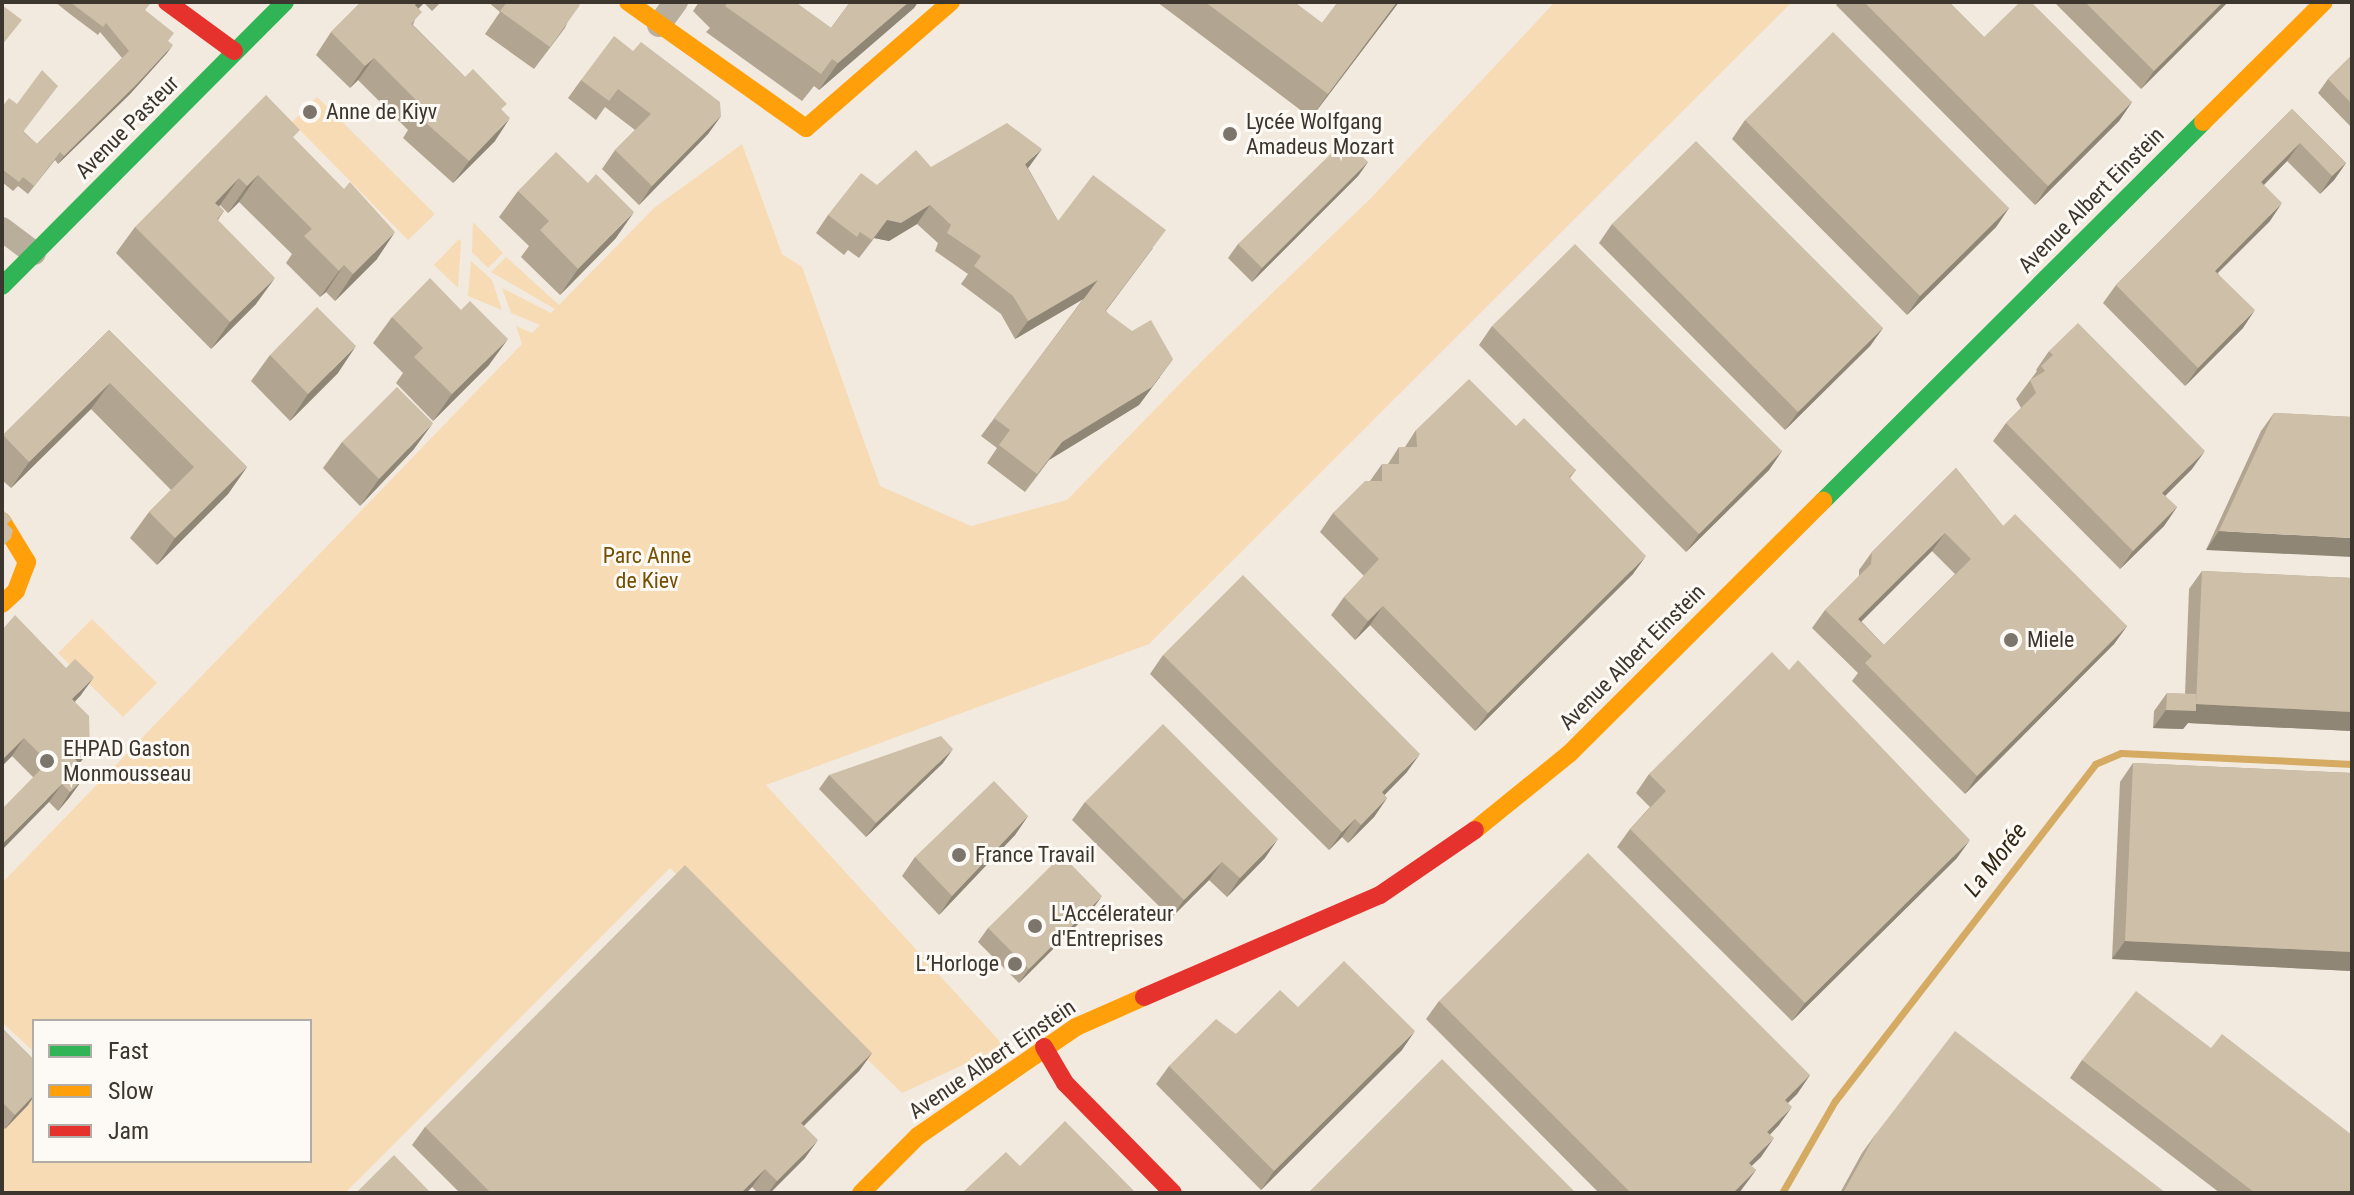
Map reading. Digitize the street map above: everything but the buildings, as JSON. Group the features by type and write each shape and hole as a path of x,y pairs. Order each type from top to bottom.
{"street":[{"path":"167,2 234,51"},
{"name":"Avenue Pasteur","path":"2,286 285,2"},
{"path":"628,2 806,128 951,2"},
{"path":"659,25 676,2"},
{"name":"Avenue Albert Einstein","path":"861,1193 918,1136 1044,1047 1111,1010 1380,895 1504,810 1569,754 2324,2"},
{"path":"2,229 34,253"},
{"path":"2,521 27,562 16,591 2,604"},
{"path":"1044,1047 1065,1083 1173,1193"}],"green space":[{"name":"Parc Anne de Kiev","path":"1555,2 1792,2 1149,644 766,785 1004,1046 902,1093 670,868 345,1193 2,1193 2,1110 32,1078 32,1163 312,1163 312,1019 32,1019 32,1050 2,1022 2,883 522,344 516,326 532,333 540,325 511,313 502,288 551,313 555,309 491,272 506,257 559,305 654,208 742,144 782,254 802,267 880,486 971,526 1067,500 1204,359 1371,198"},
{"path":"317,97 435,214 408,240 292,122"},
{"path":"473,222 503,253 488,268 472,252"},
{"path":"459,239 461,241 458,288 434,265"},
{"path":"471,261 492,280 502,310 468,296"},
{"path":"92,619 157,683 123,717 58,653"}],"waterway":[{"name":"La Morée","path":"1782,1193 1835,1101 2095,764 2121,753 2352,764"}],"traffic: fast":[{"path":"2,286 285,2"},
{"path":"1823,501 2203,122"}],"traffic: slow":[{"path":"628,2 806,128 951,2"},
{"path":"2203,122 2324,2"},
{"path":"1475,830 1569,754 1823,501"},
{"path":"2,521 27,562 16,591 2,604"},
{"path":"861,1193 918,1136 1076,1027 1144,997"}],"traffic: jam":[{"path":"167,2 234,51"},
{"path":"1144,997 1380,895 1475,830"},
{"path":"1044,1047 1065,1083 1173,1193"}],"place":[{"name":"Anne de Kiyv","path":"310,112"},
{"name":"Lycée Wolfgang Amadeus Mozart","path":"1230,134"},
{"name":"Miele","path":"2011,640"},
{"name":"EHPAD Gaston Monmousseau","path":"47,761"},
{"name":"France Travail","path":"959,855"},
{"name":"L'Accélerateur d'Entreprises","path":"1035,926"},
{"name":"L’Horloge","path":"1015,964"}]}
